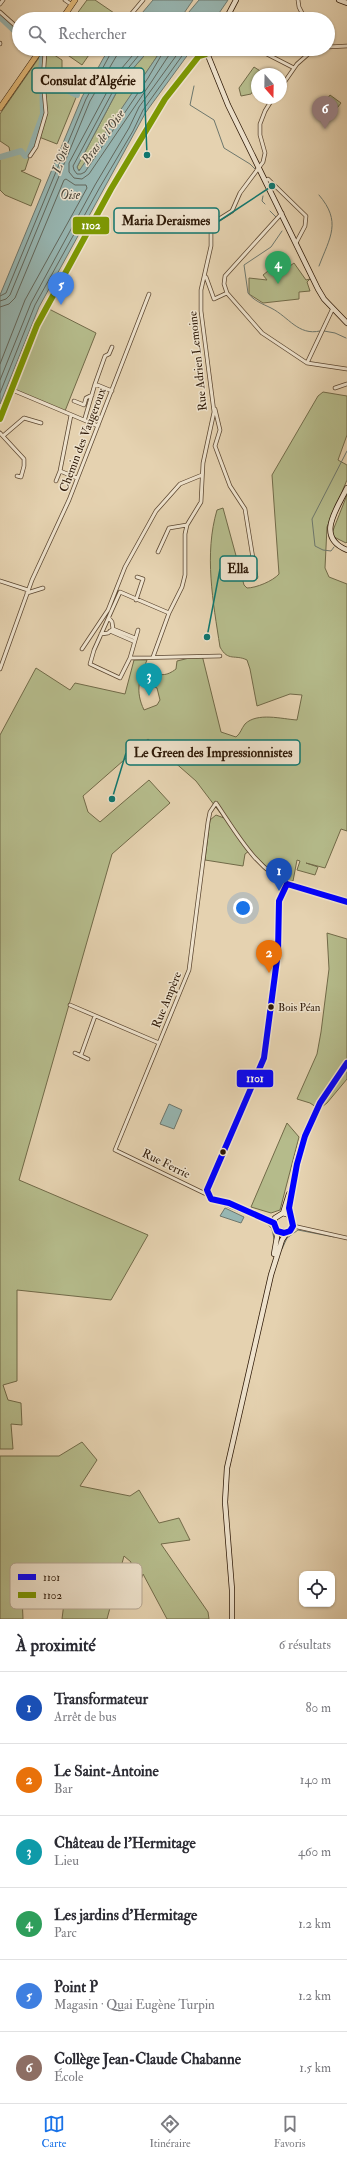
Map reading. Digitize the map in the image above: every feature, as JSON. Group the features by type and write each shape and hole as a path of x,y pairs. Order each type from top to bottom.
{"main road":[{"path":"230,12 236,0"},
{"path":"339,0 347,2"},
{"path":"67,12 74,2"},
{"path":"0,108 36,56"},
{"path":"0,419 10,389 37,325 115,181 165,99 202,56"},
{"path":"207,56 318,289 331,307 347,323"},
{"path":"347,488 332,518 330,528 336,543 347,550"},
{"path":"232,1619 232,1590 225,1502 226,1472 271,1275 277,1237 274,1220 283,1213 311,1119 347,1064"},
{"path":"289,1215 295,1173"},
{"path":"271,1275 282,1240 293,1226 293,1220 289,1215 283,1213"},
{"path":"276,1228 282,1233 288,1232"}],"street":[{"path":"0,4 3,0"},
{"path":"65,0 74,2"},
{"path":"133,12 143,0"},
{"path":"298,0 302,12"},
{"path":"0,12 12,23"},
{"path":"335,47 347,46"},
{"path":"30,156 36,147 46,113 43,80 45,56"},
{"path":"271,56 294,68"},
{"path":"287,78 294,68 307,56"},
{"path":"260,168 265,153 260,135 260,124 270,104"},
{"name":"Rue Adrien Lemoine","path":"153,657 169,613 182,587 185,575 185,534 187,525 201,502 202,475 214,406 201,311 201,290 211,246 211,228 216,221 232,211 240,193 260,168"},
{"path":"266,180 268,179 306,216 306,226 296,243"},
{"path":"282,213 225,276 224,284 227,293 262,333 307,363 347,369"},
{"path":"206,277 214,299 227,293"},
{"name":"Chemin des Vaugeroux","path":"0,669 27,592 69,500 149,294"},
{"path":"307,363 331,307"},
{"path":"86,418 95,384 105,356 112,347"},
{"path":"95,384 112,391"},
{"path":"335,388 336,386 347,384"},
{"path":"10,389 98,426"},
{"path":"74,401 84,405 86,398 92,395"},
{"path":"214,406 220,430 215,446 230,486 245,509 256,577"},
{"path":"56,481 60,471 63,448 71,415"},
{"path":"3,436 24,418 41,423"},
{"path":"0,433 24,459 21,477 17,476"},
{"path":"207,446 215,446"},
{"path":"60,471 77,478"},
{"path":"82,649 108,610 125,567 156,511 180,484 202,475"},
{"path":"158,552 168,528 187,525"},
{"path":"136,600 143,580 137,577"},
{"path":"0,581 27,592 44,588"},
{"path":"138,630 130,658 120,678 90,664 94,650 120,592 169,613"},
{"path":"109,618 112,622 111,630"},
{"path":"102,634 111,630 134,640"},
{"path":"130,658 220,656"},
{"name":"Rue Ampère","path":"115,1150 188,970 209,816 216,803 249,851 271,873 287,884"},
{"path":"208,1195 208,1187 225,1151 239,1114 257,1078 264,1058 278,958 278,901 287,884 347,902"},
{"path":"70,1005 159,1043"},
{"path":"81,1056 95,1016"},
{"path":"74,1053 88,1059"},
{"name":"Rue Ferrie","path":"115,1150 208,1195 214,1200 229,1203 274,1220"},
{"path":"293,1226 347,1238"}],"green space":[{"path":"87,0 95,0 113,12 78,12"},
{"path":"40,56 56,56 62,60 62,68 82,83 57,144 39,137 33,145 25,170 21,171 41,180 31,206 5,195 0,190 0,156 10,152 9,147 0,141 0,114"},
{"path":"69,56 88,56 82,65"},
{"path":"144,56 157,56 82,169 78,170 77,167 123,80"},
{"path":"251,71 251,94 241,96 239,88"},
{"path":"330,95 341,103 327,121 316,113"},
{"path":"278,263 283,271 294,263 306,280 310,279 307,282 310,291 299,292 299,299 263,303 249,294 249,278 267,280 263,275"},
{"path":"49,309 96,333 65,411 15,390 33,340"},
{"path":"323,392 347,396 347,435 338,460 347,465 347,480 327,527 325,568 329,577 347,584 347,831 341,829 325,868 306,863 318,867 315,875 297,870 300,861 297,860 293,881 282,880 249,851 245,854 243,866 205,860 210,820 216,815 224,818 196,781 148,739 83,796 88,812 100,822 149,780 170,803 112,854 19,1180 148,1235 111,1300 17,1290 17,1381 3,1385 8,1400 21,1403 22,1425 11,1424 13,1449 0,1449 0,735 36,668 70,690 75,683 125,694 134,660 147,660 139,685 141,703 144,710 157,705 160,700 157,688 144,682 145,672 150,669 153,672 163,675 176,669 177,661 202,655 221,732 236,737 245,724 256,718 270,717 297,720 302,695 290,694 257,706 247,660 226,655 220,647 211,578 211,544 217,510 223,508 244,585 247,588 251,588 269,582 279,574 272,475 318,396"},
{"path":"347,495 346,543 334,537 332,533"},
{"path":"327,933 347,939 347,1079 327,1103 319,1109 310,1103 297,1099 317,1054 321,1032 329,969"},
{"path":"287,1123 299,1137 280,1210 271,1213 251,1207"},
{"path":"82,1442 97,1460 80,1486 130,1496 139,1490 159,1523 179,1518 190,1540 161,1544 208,1612 209,1619 167,1619 143,1574 142,1577 142,1563 131,1563 124,1556 122,1563 10,1563 10,1609 23,1609 23,1619 0,1619 0,1456 59,1456"},
{"path":"63,1609 110,1609 107,1619 62,1619"}],"water":[{"path":"153,0 193,0 185,12 143,12"},
{"path":"199,0 228,0 220,12 189,12"},
{"name":"Oise","path":"144,56 123,80 77,167 79,171 157,56 187,56 146,112 39,307 0,404 0,295 82,97 104,57"},
{"path":"169,1104 182,1110 174,1129 160,1124"},
{"path":"225,1208 244,1217 241,1223 220,1216"}],"waterway":[{"path":"0,17 12,28"},
{"path":"42,56 40,76 42,83"},
{"path":"46,81 51,74 57,72 66,90 77,95"},
{"path":"0,157 21,151 25,156 28,155 43,114 43,82"},
{"path":"194,86 190,105 214,120 224,148 250,164 255,169"},
{"path":"319,195 330,213 332,230 319,266"},
{"path":"263,196 262,201 265,204"},
{"path":"270,211 276,217"},
{"path":"282,231 271,247 244,265 248,293 250,296 271,308 294,325 306,331 320,331"},
{"path":"324,331 335,333 346,338"},
{"path":"334,547 331,551 323,550 315,546 312,519 347,451"},
{"path":"222,1205 266,1222 272,1229 274,1239"},
{"path":"282,1249 287,1238 298,1230 334,1237"}],"transit line":[{"name":"1102","path":"0,419 37,325 111,189 165,99 199,56"},
{"name":"1101","path":"287,884 347,902"},
{"name":"1101","path":"274,1223 229,1203 211,1199 207,1190 264,1058 278,952 279,901 287,884"},
{"name":"1101","path":"274,1223 277,1231 284,1233 290,1231 293,1226 289,1208 297,1164 305,1136 320,1103 347,1063"}],"place":[{"name":"Collège Jean-Claude Chabanne","path":"325,129"},
{"name":"Consulat d'Algérie","path":"147,155"},
{"name":"Maria Deraismes","path":"272,186"},
{"name":"Les jardins d'Hermitage","path":"278,284"},
{"name":"Point P","path":"61,305"},
{"name":"Ella","path":"207,637"},
{"name":"Château de l'Hermitage","path":"149,696"},
{"name":"Le Green des Impressionnistes","path":"112,799"},
{"name":"Transformateur","path":"279,891"},
{"name":"Le Saint-Antoine","path":"269,973"},
{"name":"Bois Péan","path":"271,1007"}],"water label":[{"name":"Bras de l'Oise","path":"103,137"},
{"name":"L'Oise","path":"61,158"}]}
